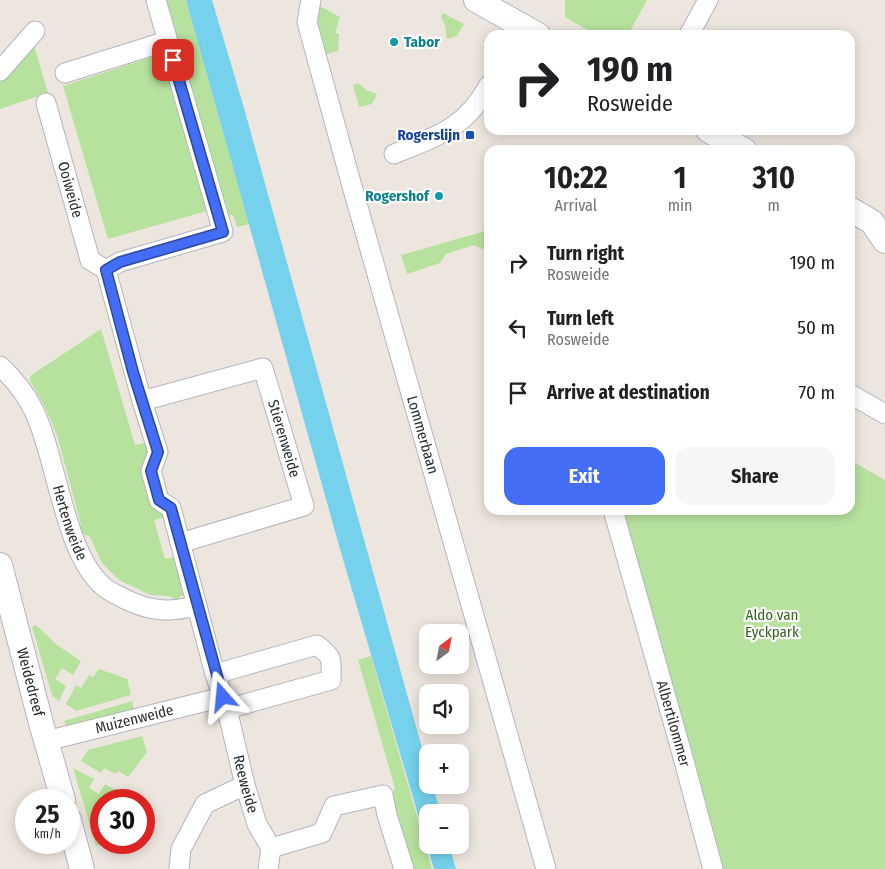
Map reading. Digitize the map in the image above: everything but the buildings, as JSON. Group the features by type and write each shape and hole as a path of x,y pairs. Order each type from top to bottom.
{"street":[{"path":"106,270 120,262 223,232 156,0"},
{"name":"Lommerbaan","path":"312,0 307,22 546,869"},
{"path":"476,0 522,30"},
{"path":"692,30 708,0"},
{"path":"0,71 35,31"},
{"path":"64,73 167,40"},
{"path":"394,154 445,132 465,117 484,94"},
{"name":"Ooiweide","path":"46,103 90,260 106,270"},
{"path":"717,135 735,145"},
{"path":"855,212 881,228"},
{"name":"Reeweide","path":"106,270 158,452 151,471 159,500 171,508 215,674 225,703 245,785 257,824 271,848"},
{"name":"Hertenweide","path":"0,366 11,376 25,394 34,411 44,435 67,518 79,551 103,586 120,597 136,604 159,610 178,610 197,606"},
{"name":"Stierenweide","path":"142,401 263,368 304,506 180,543"},
{"path":"855,397 885,414"},
{"name":"Albertilommer","path":"614,515 713,869"},
{"name":"Weidedreef","path":"2,577 60,789"},
{"name":"Muizenweide","path":"46,741 330,680 330,659 328,653 317,645 215,674"},
{"path":"179,869 181,849 204,804 245,785"},
{"path":"268,869 271,848 322,833 334,806 384,795 387,816 404,869"},
{"path":"78,854 82,869"}],"green space":[{"path":"159,0 186,0 249,224 237,227 233,215 225,216"},
{"path":"565,0 647,0 631,30 587,30 565,17"},
{"path":"318,5 340,17 335,33 339,34 338,51 323,55 314,21"},
{"path":"443,13 464,24 457,36 447,39 445,25 441,17"},
{"path":"33,42 48,93 0,109 0,78"},
{"path":"161,54 207,211 108,239 63,86"},
{"path":"358,83 366,90 377,94 372,104 359,107 353,85"},
{"path":"484,231 484,248 474,245 446,254 440,263 407,274 401,255"},
{"path":"101,329 135,445 145,443 164,507 166,517 154,520 165,559 175,557 183,595 176,600 170,596 150,595 119,580 102,563 90,537 78,531 76,527 81,525 57,435 44,405 30,381 30,376"},
{"name":"Aldo van Eyckpark","path":"855,463 885,480 885,869 722,869 624,515 855,515"},
{"path":"36,625 57,645 81,661 73,675 62,668 55,679 66,686 59,701 52,695 32,627"},
{"path":"371,656 419,824 419,854 428,854 432,869 413,869 392,794 395,788 358,660"},
{"path":"99,669 127,679 131,695 76,711 66,704 76,685 81,688 89,675 93,677"},
{"path":"132,701 134,709 67,727 64,721"},
{"path":"142,736 147,752 128,777 118,771 116,774 104,768 101,773 81,761 88,750"},
{"path":"73,768 94,779 89,788 91,789 90,826 80,789"},
{"path":"105,784 114,789 102,789"}],"water":[{"path":"186,0 212,0 244,108 421,744 419,744 419,794 435,794 438,804 419,804 419,818 340,549"},
{"path":"430,854 452,854 456,869 434,869"}],"place":[{"name":"Tabor","path":"394,42"},
{"name":"Rogerslijn","path":"470,135"},
{"name":"Rogershof","path":"439,196"}],"route":[{"path":"173,60 223,232 120,262 106,270 133,372 158,452 151,471 159,500 171,508 214,671 223,697"}]}
